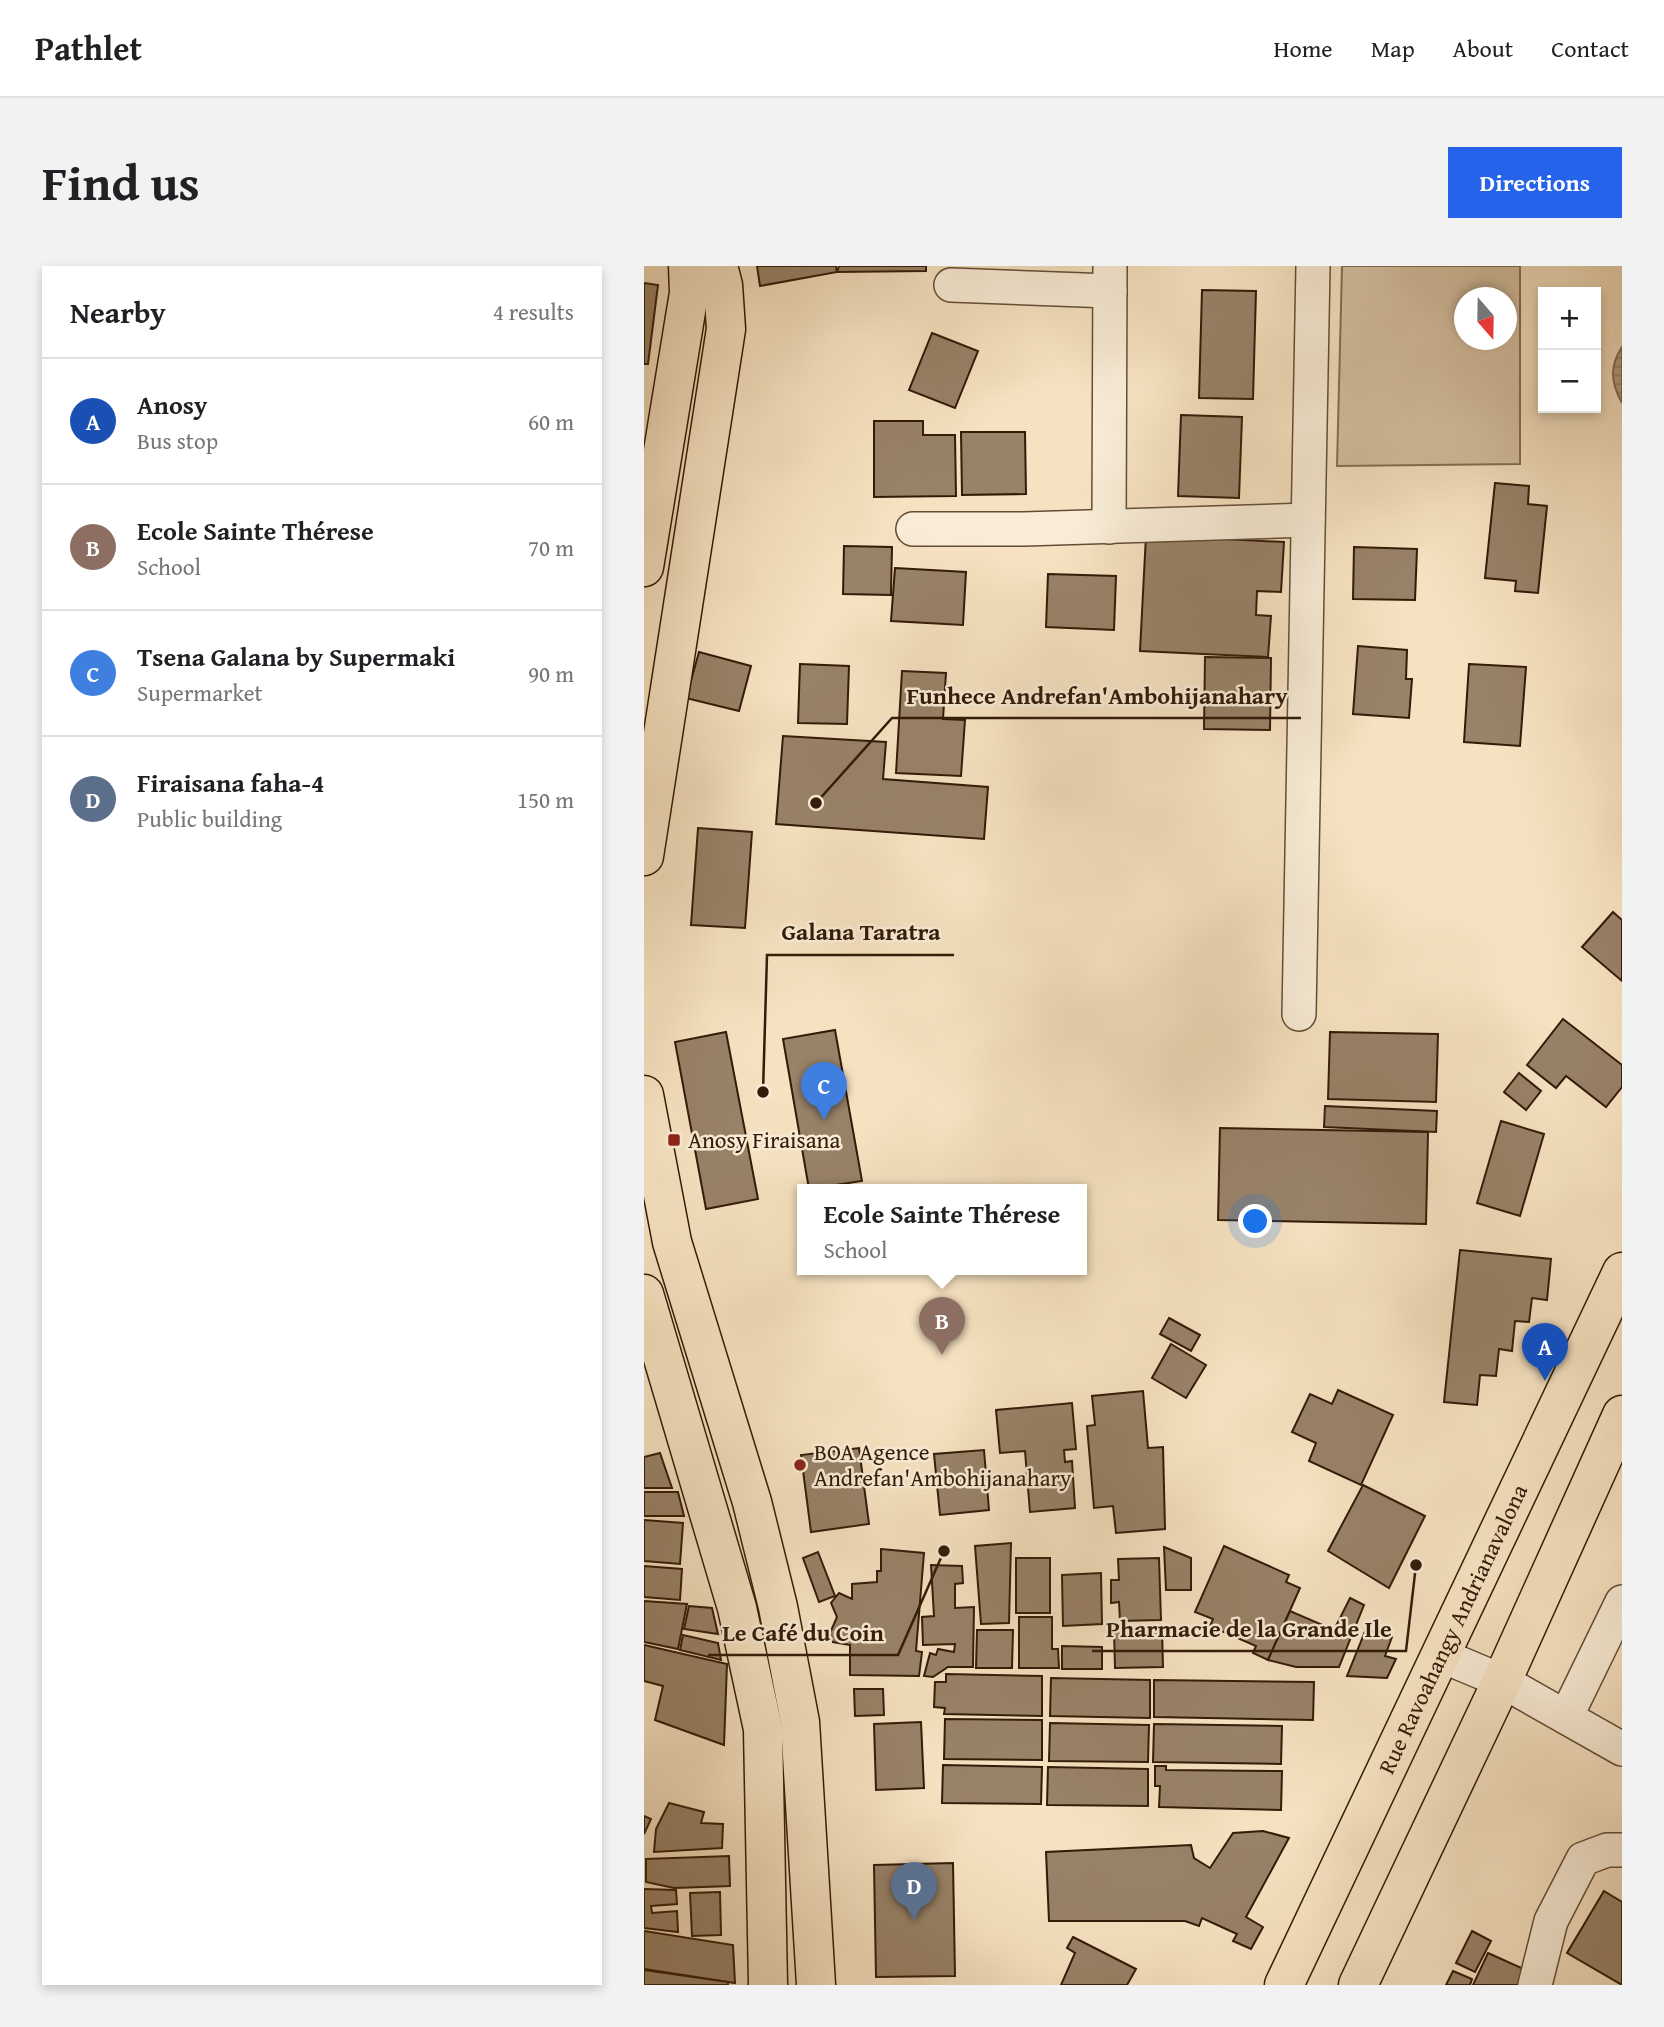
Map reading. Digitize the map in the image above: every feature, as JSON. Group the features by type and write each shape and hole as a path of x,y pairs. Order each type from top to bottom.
{"main road":[{"path":"644,567 689,293 688,266"},
{"path":"644,856 726,329 723,285 718,266"},
{"path":"644,1095 672,1242 752,1502 778,1607 800,1722 816,1985"},
{"name":"Rue Ravoahangy Andrianavalona","path":"1284,1985 1622,1272"},
{"path":"644,1294 737,1608 763,1729 768,1985"},
{"path":"1358,1985 1502,1681 1622,1415"}],"street":[{"path":"1299,1014 1313,266"},
{"path":"951,285 1110,279 1109,527"},
{"path":"913,529 1109,527 1308,520"},
{"path":"1566,1717 1622,1602"},
{"path":"1440,1655 1502,1681 1622,1749"},
{"path":"1535,1985 1551,1921 1583,1858 1607,1850 1622,1850"}],"shaded area":[{"path":"1342,266 1520,266 1520,464 1337,466"},
{"path":"1622,347 1622,403 1616,389 1613,368"}],"building":[{"path":"757,266 836,266 837,272 760,286"},
{"path":"839,266 926,266 926,271 837,272"},
{"path":"644,283 658,285 648,364 644,364"},
{"path":"1202,290 1256,291 1253,399 1199,398"},
{"path":"932,333 978,351 955,408 909,390"},
{"path":"1181,415 1242,417 1239,498 1178,496"},
{"path":"874,421 923,421 923,435 955,435 956,496 874,497"},
{"path":"961,432 1025,432 1026,494 962,495"},
{"path":"1495,483 1529,486 1528,504 1547,506 1538,593 1515,591 1516,581 1485,578"},
{"path":"1146,535 1284,542 1281,592 1257,591 1256,615 1271,616 1268,657 1140,651"},
{"path":"844,546 892,547 891,595 843,594"},
{"path":"1354,547 1417,549 1415,600 1353,599"},
{"path":"895,568 966,572 963,625 891,621"},
{"path":"1048,574 1116,576 1114,630 1046,627"},
{"path":"1358,646 1407,650 1406,679 1412,679 1409,718 1353,714"},
{"path":"699,652 751,666 739,711 686,698"},
{"path":"1205,657 1271,658 1270,730 1204,729"},
{"path":"800,664 849,666 847,724 798,723"},
{"path":"1469,664 1526,667 1520,746 1464,742"},
{"path":"902,671 946,673 943,719 965,720 961,776 896,773"},
{"path":"783,736 886,742 883,779 988,787 984,839 776,824"},
{"path":"698,828 752,832 745,928 691,925"},
{"path":"1613,912 1622,920 1622,981 1582,947"},
{"path":"1563,1019 1622,1065 1622,1087 1606,1107 1566,1076 1556,1088 1527,1065"},
{"path":"835,1030 862,1181 808,1184 783,1039"},
{"path":"726,1032 758,1199 706,1209 675,1042"},
{"path":"1330,1032 1438,1034 1436,1102 1328,1099"},
{"path":"1519,1073 1541,1091 1526,1110 1504,1092"},
{"path":"1325,1106 1437,1111 1436,1132 1324,1127"},
{"path":"1501,1121 1544,1134 1520,1216 1477,1203"},
{"path":"1220,1128 1428,1132 1426,1224 1218,1220"},
{"path":"1460,1250 1551,1259 1547,1300 1532,1298 1529,1322 1515,1321 1512,1351 1499,1349 1496,1376 1480,1375 1477,1405 1444,1402"},
{"path":"1169,1318 1200,1335 1191,1351 1160,1334"},
{"path":"1171,1344 1206,1365 1186,1398 1152,1378"},
{"path":"1338,1390 1393,1415 1361,1485 1309,1461 1316,1443 1292,1432 1310,1394 1332,1404"},
{"path":"1143,1391 1148,1448 1163,1447 1165,1529 1116,1533 1113,1506 1094,1508 1087,1426 1095,1425 1092,1396"},
{"path":"1072,1403 1076,1449 1064,1450 1065,1462 1072,1461 1075,1508 1030,1512 1025,1451 1000,1453 996,1410"},
{"path":"859,1448 869,1524 811,1532 801,1455"},
{"path":"984,1450 989,1510 940,1515 934,1454"},
{"path":"660,1453 672,1488 644,1488 644,1457"},
{"path":"1363,1485 1425,1516 1389,1588 1328,1551"},
{"path":"644,1492 678,1492 684,1516 644,1516"},
{"path":"644,1520 683,1523 680,1564 644,1561"},
{"path":"1011,1543 1009,1623 981,1624 975,1546"},
{"path":"1224,1546 1289,1575 1286,1582 1300,1588 1268,1660 1253,1653 1256,1646 1210,1626 1213,1619 1195,1612"},
{"path":"1164,1547 1191,1558 1191,1590 1166,1590"},
{"path":"881,1549 924,1553 916,1651 922,1652 919,1676 850,1675 850,1645 833,1642 830,1633 837,1617 831,1603 839,1593 852,1599 852,1584 877,1582 877,1571 881,1571"},
{"path":"818,1552 835,1596 819,1602 803,1558"},
{"path":"1016,1558 1050,1558 1050,1613 1016,1613"},
{"path":"1159,1558 1161,1620 1120,1621 1119,1602 1111,1603 1111,1580 1119,1580 1118,1559"},
{"path":"931,1565 962,1566 963,1583 955,1584 955,1608 974,1607 973,1667 948,1667 933,1677 924,1676 930,1653 936,1655 938,1649 954,1652 955,1644 923,1645 922,1617 934,1616"},
{"path":"644,1566 682,1569 680,1600 644,1597"},
{"path":"1101,1573 1102,1624 1063,1626 1062,1575"},
{"path":"1350,1598 1364,1605 1339,1667 1296,1667 1268,1660 1290,1611 1334,1630"},
{"path":"644,1601 687,1604 678,1649 644,1642"},
{"path":"689,1606 712,1608 718,1634 684,1629"},
{"path":"1019,1617 1052,1617 1052,1649 1058,1649 1059,1668 1019,1668"},
{"path":"1162,1629 1163,1667 1115,1668 1114,1630"},
{"path":"1366,1629 1392,1637 1385,1656 1396,1659 1387,1678 1347,1676"},
{"path":"977,1630 1013,1630 1012,1668 976,1668"},
{"path":"683,1635 718,1643 721,1660 680,1650"},
{"path":"644,1645 727,1664 724,1745 655,1720 663,1686 644,1681"},
{"path":"1062,1646 1102,1647 1102,1669 1062,1669"},
{"path":"946,1674 1042,1676 1042,1716 944,1714 945,1708 934,1707 935,1682 946,1682"},
{"path":"1051,1678 1150,1680 1150,1718 1050,1716"},
{"path":"1154,1680 1314,1682 1313,1720 1154,1717"},
{"path":"854,1689 883,1689 884,1715 855,1716"},
{"path":"945,1719 1042,1720 1042,1760 944,1759"},
{"path":"921,1722 924,1788 876,1790 874,1724"},
{"path":"1050,1723 1149,1725 1148,1762 1049,1761"},
{"path":"1154,1724 1282,1726 1281,1764 1153,1762"},
{"path":"943,1765 1042,1767 1041,1804 942,1803"},
{"path":"1155,1766 1166,1766 1166,1770 1282,1771 1281,1810 1159,1807 1160,1786 1155,1786"},
{"path":"1048,1767 1148,1769 1148,1806 1047,1805"},
{"path":"669,1803 704,1812 701,1823 723,1824 722,1848 654,1852 656,1829"},
{"path":"644,1816 651,1819 644,1834"},
{"path":"1263,1831 1289,1838 1246,1917 1263,1927 1251,1949 1233,1941 1237,1934 1202,1918 1199,1926 1185,1921 1049,1921 1046,1852 1191,1845 1194,1858 1210,1868 1233,1833"},
{"path":"729,1856 730,1886 674,1888 646,1882 646,1859"},
{"path":"953,1863 955,1976 876,1977 874,1865"},
{"path":"644,1889 676,1890 677,1904 651,1906 652,1913 677,1911 678,1932 644,1928"},
{"path":"1604,1891 1622,1902 1622,1985 1567,1953"},
{"path":"720,1892 721,1935 692,1936 690,1893"},
{"path":"644,1931 733,1945 735,1983 644,1969"},
{"path":"1472,1931 1491,1941 1475,1972 1456,1963"},
{"path":"1073,1937 1136,1969 1127,1985 1061,1985 1075,1953 1067,1948"},
{"path":"1488,1953 1526,1970 1519,1985 1473,1985"},
{"path":"644,1970 728,1982 728,1985 644,1985"},
{"path":"1453,1971 1472,1979 1470,1985 1446,1985"}],"place":[{"name":"Funhece Andrefan'Ambohijanahary","path":"816,803"},
{"name":"Galana Taratra","path":"763,1092"},
{"name":"Tsena Galana by Supermaki","path":"824,1120"},
{"name":"Anosy Firaisana","path":"674,1140"},
{"name":"Ecole Sainte Thérese","path":"942,1355"},
{"name":"Anosy","path":"1545,1381"},
{"name":"BOA Agence Andrefan'Ambohijanahary","path":"800,1465"},
{"name":"Le Café du Coin","path":"944,1551"},
{"name":"Pharmacie de la Grande Ile","path":"1416,1565"},
{"name":"Firaisana faha-4","path":"914,1920"}]}
